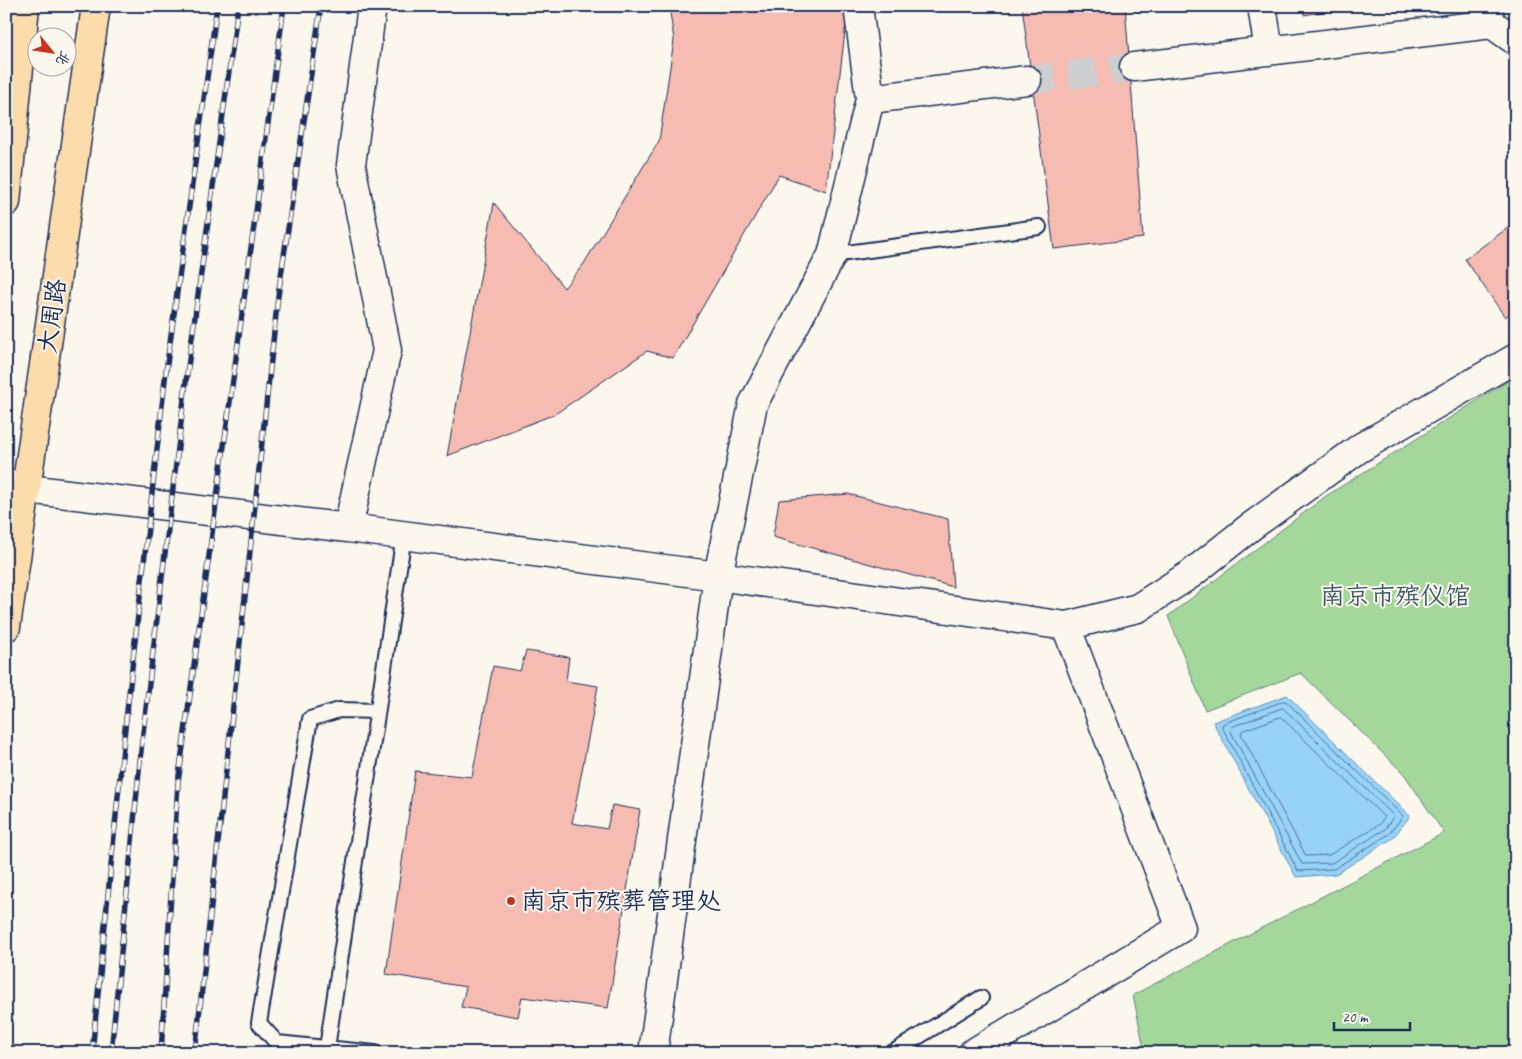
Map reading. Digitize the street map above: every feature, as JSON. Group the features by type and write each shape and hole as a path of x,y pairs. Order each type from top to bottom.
{"main road":[{"path":"6,202 24,6"},
{"name":"大周路","path":"6,627 16,486 96,6"}],"street":[{"path":"348,528 387,350 351,165 372,6"},
{"path":"653,1053 718,576 753,404 832,255 870,99 858,6"},
{"path":"1262,6 1269,51"},
{"path":"1134,67 1269,51 1489,15 1516,41"},
{"path":"870,99 1027,80"},
{"path":"16,486 718,576 1066,626 1138,608 1191,574 1248,528 1360,448 1516,358"},
{"path":"973,1053 1181,928 1066,626"}],"lane":[{"path":"832,255 1039,228"},
{"path":"327,1048 404,535"},
{"path":"375,1053 277,1043 259,1023 310,719 339,710 377,711"},
{"path":"892,1053 981,998"}],"green space":[{"name":"南京市殡仪馆","path":"1516,376 1516,1053 1145,1053 1133,995 1444,833 1404,774 1301,673 1205,710 1168,616 1326,496"}],"water":[{"path":"1287,695 1410,816 1393,838 1336,874 1296,877 1213,722"}],"building":[{"path":"669,6 848,6 826,191 779,175 673,358 647,351 555,414 447,456 494,203 564,288 583,265 659,141 674,40"},
{"path":"1022,6 1125,6 1143,238 1054,249"},
{"path":"1303,6 1356,6 1304,15"},
{"path":"1516,222 1516,310 1505,317 1465,259"},
{"path":"848,494 948,519 953,587 773,537 779,500"},
{"name":"南京市殡葬管理处","path":"526,651 569,657 566,681 598,686 572,823 607,829 612,805 640,810 608,1008 522,997 518,1017 461,1007 466,987 386,974 415,771 472,777 493,666 520,671"}],"tunnel":[{"path":"1027,80 1134,67"}],"railway":[{"path":"92,1053 124,737 166,371 217,6"},
{"path":"111,1053 142,741 187,374 238,6"},
{"path":"161,1053 178,783 284,6"},
{"path":"195,1053 278,296 321,6"}],"place":[{"name":"南京市殡葬管理处","path":"511,901"}]}
